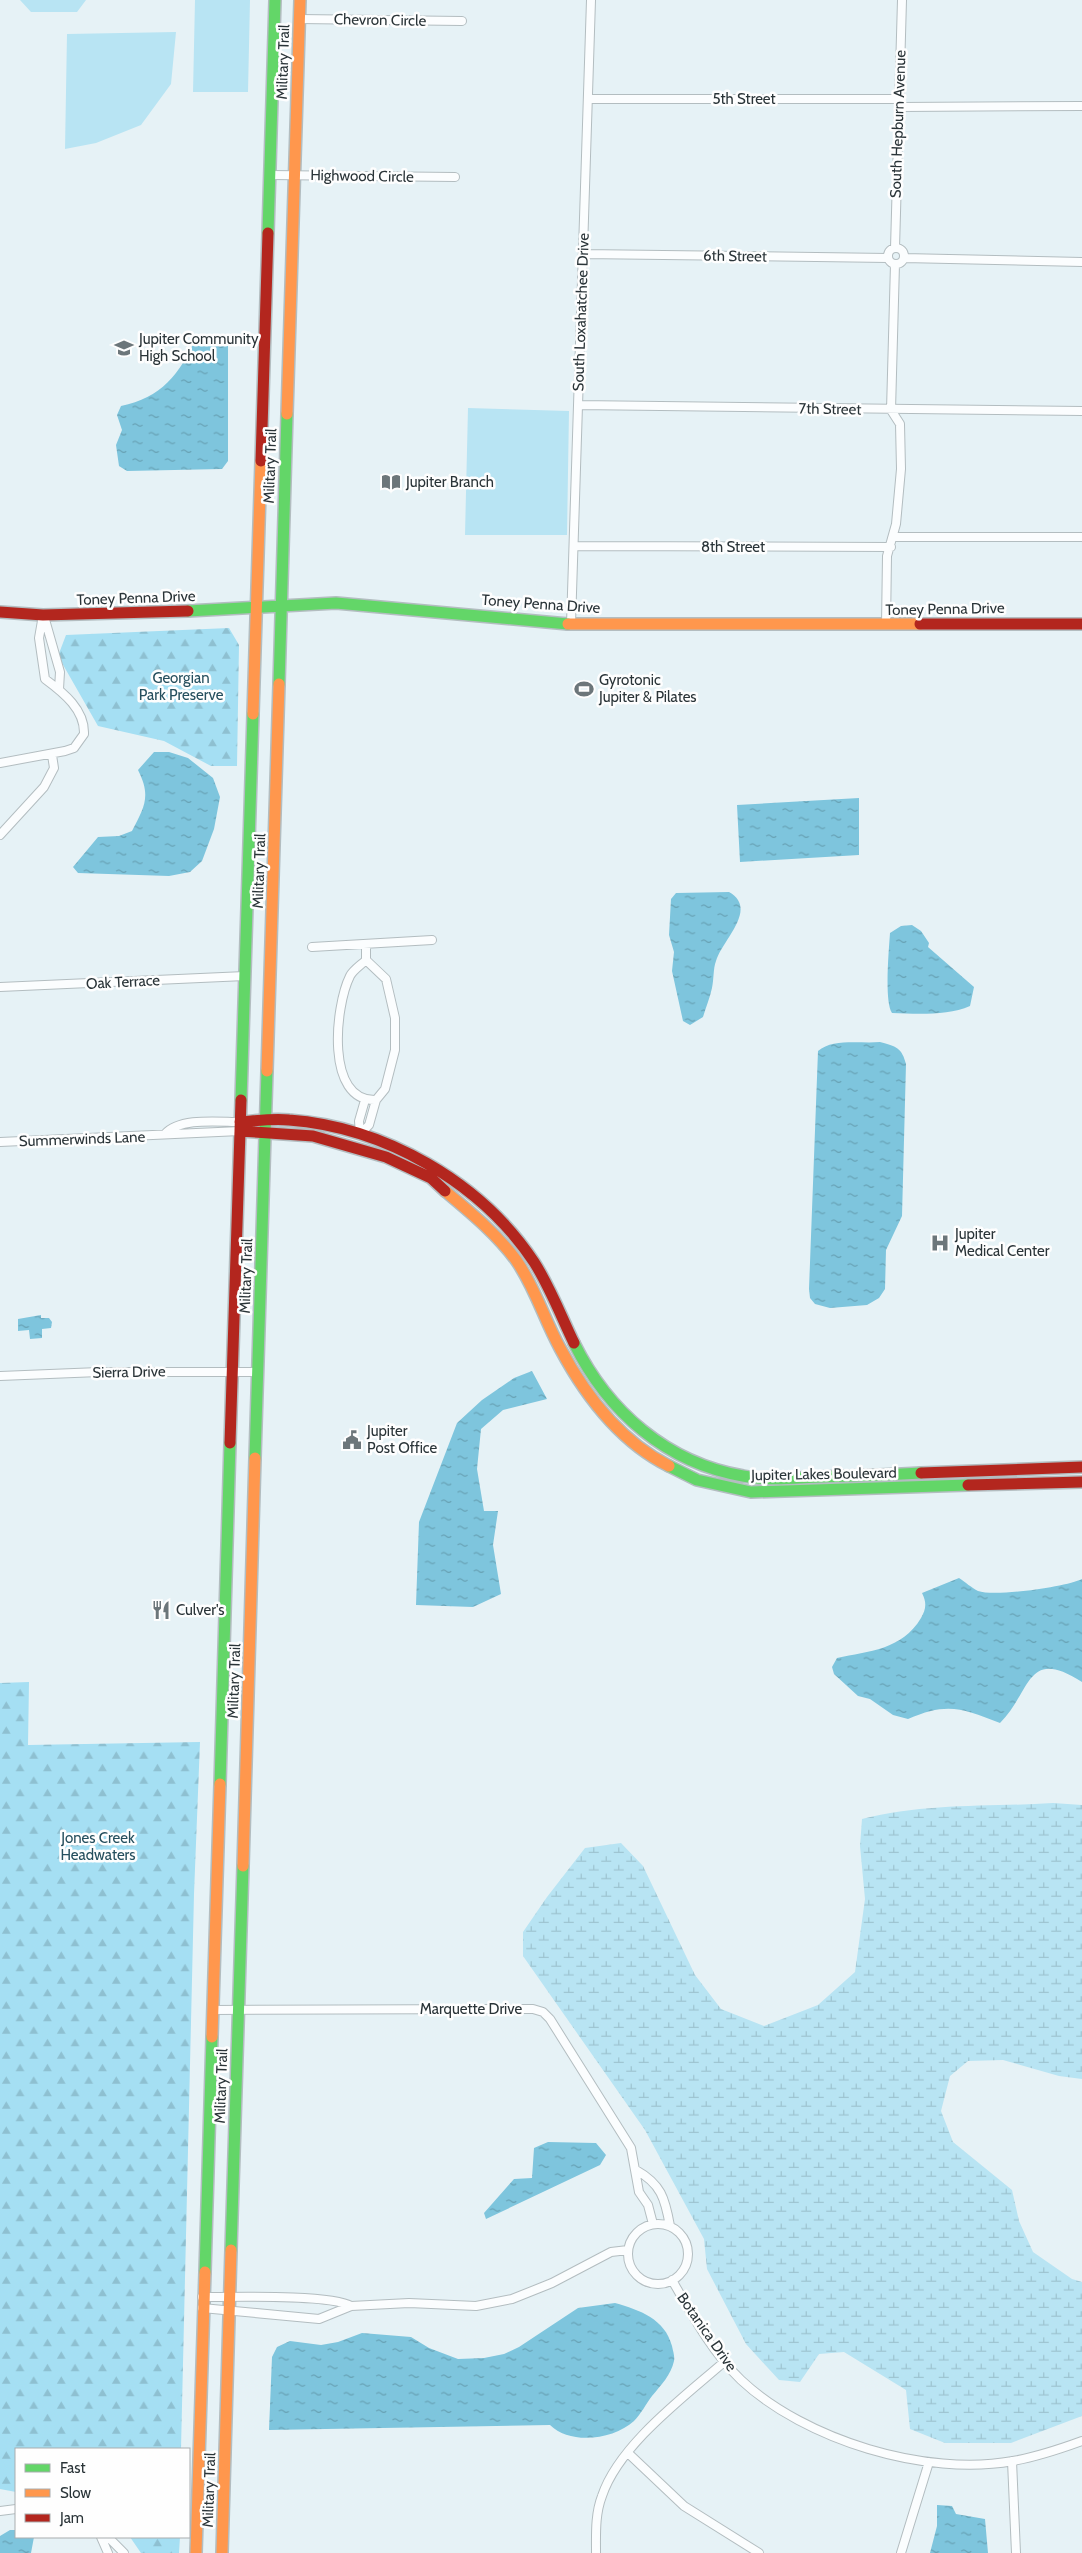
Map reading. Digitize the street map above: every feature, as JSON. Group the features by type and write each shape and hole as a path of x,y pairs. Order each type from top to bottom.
{"main road":[{"name":"Military Trail","path":"196,2553 202,2302 213,2010 275,0"},
{"name":"Military Trail","path":"222,2553 228,2303 239,2010 280,605 300,0"},
{"name":"Toney Penna Drive","path":"0,612 43,615 255,609 280,605 362,604 571,624 1082,624"},
{"name":"Jupiter Lakes Boulevard","path":"240,1127 265,1120 293,1120 360,1134 409,1153 439,1169 488,1209 533,1262 597,1385 634,1424 660,1447 695,1464 752,1479 1082,1467"},
{"name":"Jupiter Lakes Boulevard","path":"240,1127 265,1133 321,1138 386,1157 431,1178 490,1230 516,1260 536,1294 560,1348 600,1411 627,1436 661,1462 697,1480 751,1492 1082,1482"}],"street":[{"name":"South Loxahatchee Drive","path":"571,624 591,0"},
{"name":"South Hepburn Avenue","path":"895,248 902,0"},
{"name":"Chevron Circle","path":"299,19 462,21"},
{"name":"5th Street","path":"588,99 1082,106"},
{"name":"Highwood Circle","path":"270,175 455,177"},
{"path":"895,264 888,258 890,251 895,248 902,251 904,258"},
{"name":"6th Street","path":"583,254 888,258"},
{"path":"895,264 904,258 1082,262"},
{"path":"886,625 887,556 891,547 899,502 901,439 900,424 891,410 895,264"},
{"name":"7th Street","path":"578,405 1082,411"},
{"path":"893,537 1082,537"},
{"name":"8th Street","path":"575,546 891,547"},
{"path":"43,615 60,672 59,689"},
{"path":"0,763 52,755 74,748 84,734 82,714 59,689 45,679 39,638 43,615"},
{"path":"0,835 44,787 54,768 52,755"},
{"path":"312,947 432,940"},
{"path":"360,1134 368,1125 376,1100 385,1089 395,1050 395,1018 386,979 366,960 366,944"},
{"path":"366,960 350,975 342,998 336,1031 338,1059 347,1080 357,1096 365,1100 376,1100"},
{"name":"Oak Terrace","path":"0,987 245,976"},
{"path":"360,1134 359,1121 365,1100"},
{"name":"Summerwinds Lane","path":"0,1142 165,1134 240,1127"},
{"name":"Sierra Drive","path":"0,1376 99,1372 258,1372"},
{"name":"Marquette Drive","path":"213,2010 533,2009 543,2012 550,2018 631,2148 639,2192 648,2205 653,2224"},
{"path":"636,2170 650,2178 659,2188 666,2203 670,2226"},
{"path":"653,2224 670,2226 684,2238 688,2256 686,2266 672,2280 655,2284 638,2276 628,2260 628,2250 635,2234 642,2228 653,2224"},
{"path":"202,2302 228,2303 319,2319 351,2306 409,2303 476,2306 512,2299 552,2283 612,2252 628,2250"},
{"name":"Botanica Drive","path":"672,2280 696,2322 724,2362 742,2381 772,2402 816,2428 860,2446 904,2459 963,2464 1012,2461 1082,2441"},
{"path":"202,2302 228,2303 310,2299 344,2302 351,2306"},
{"path":"596,2553 597,2515 602,2495 628,2453 675,2404 724,2362"},
{"path":"628,2453 684,2506 759,2553"},
{"path":"1012,2461 1016,2553"},
{"path":"901,2553 928,2462"},
{"path":"0,2511 15,2509"},
{"path":"102,2538 108,2553"},
{"path":"109,2538 124,2553"}],"green space":[{"path":"20,0 86,0 77,12 31,12"},
{"path":"195,0 250,0 248,92 193,92"},
{"path":"176,32 171,84 141,125 96,143 65,149 67,34"},
{"path":"468,408 569,411 567,535 465,535"},
{"name":"Georgian Park Preserve","path":"229,628 239,645 237,766 211,766 164,741 98,726 58,656 66,635"},
{"name":"Jones Creek Headwaters","path":"29,1682 28,1745 200,1742 194,1894 181,2448 15,2448 15,2492 0,2489 0,1683"},
{"path":"1053,1803 1082,1805 1082,2079 1059,2076 1003,2060 968,2061 950,2076 941,2111 953,2142 1012,2190 1019,2221 1033,2252 1072,2279 1082,2282 1082,2416 1011,2443 945,2443 910,2429 906,2390 844,2352 819,2354 800,2382 779,2380 746,2344 707,2269 704,2239 645,2130 523,1956 523,1932 585,1848 621,1843 643,1866 695,1975 721,2009 764,2026 818,2005 855,1972 865,1899 860,1846 862,1819 909,1810 957,1806"},
{"path":"131,2538 180,2538 179,2553 141,2553"}],"water":[{"path":"196,338 222,338 228,343 228,461 222,469 127,471 119,466 116,445 122,430 117,415 121,406 147,397 168,382 183,363"},
{"path":"154,752 169,752 188,758 213,778 220,797 214,829 202,861 190,872 169,876 78,873 73,867 98,837 119,836 132,831 145,801 144,787 138,770"},
{"path":"859,798 859,855 740,862 737,805"},
{"path":"729,892 737,899 740,907 740,916 716,961 712,988 703,1017 690,1025 683,1021 672,971 674,952 669,935 671,899 676,893"},
{"path":"912,925 921,931 929,943 928,947 974,987 970,1006 942,1013 892,1013 888,998 890,933 901,926"},
{"path":"880,1042 898,1048 906,1064 902,1216 886,1250 885,1289 879,1298 867,1305 830,1308 815,1304 810,1298 809,1289 818,1051 831,1044"},
{"path":"41,1315 41,1318 49,1318 52,1322 51,1328 42,1329 42,1338 30,1339 29,1330 18,1331 18,1319"},
{"path":"532,1371 547,1399 503,1410 481,1429 477,1469 484,1511 498,1511 493,1545 501,1594 473,1607 416,1605 419,1522 457,1423 482,1400 514,1378"},
{"path":"959,1578 978,1591 987,1593 1047,1588 1082,1579 1082,1682 1064,1672 1050,1669 1040,1671 1025,1686 1010,1711 1000,1723 954,1709 933,1710 908,1719 893,1715 870,1699 858,1696 834,1674 832,1667 837,1658 873,1651 895,1643 904,1637 913,1629 924,1612 925,1600 922,1593"},
{"path":"548,2142 596,2143 606,2155 600,2165 486,2219 484,2213 514,2179 532,2178 534,2148"},
{"path":"615,2303 642,2313 657,2322 669,2337 674,2361 668,2375 639,2415 634,2421 615,2432 592,2438 580,2438 558,2431 550,2425 269,2430 272,2357 277,2347 290,2341 321,2345 338,2342 362,2333 411,2337 429,2348 458,2359 484,2358 504,2354 519,2347 578,2308"},
{"path":"937,2505 952,2506 956,2514 985,2519 988,2553 930,2553 937,2526"},
{"path":"10,2530 15,2530 15,2538 34,2538 31,2553 0,2553 0,2536"}],"traffic: fast":[{"path":"268,233 275,0"},
{"path":"279,684 287,414"},
{"path":"188,611 336,603 568,624"},
{"path":"241,1100 253,714"},
{"path":"255,1458 267,1071"},
{"path":"574,1343 588,1368 622,1412 665,1446 689,1459 715,1469 752,1478 771,1479 921,1473"},
{"path":"220,1784 230,1443"},
{"path":"669,1466 697,1480 751,1492 968,1485"},
{"path":"231,2250 243,1866"},
{"path":"205,2272 212,2037"}],"traffic: slow":[{"path":"287,414 300,0"},
{"path":"253,714 261,461"},
{"path":"568,624 920,624"},
{"path":"267,1071 279,684"},
{"path":"445,1191 491,1232 516,1260 529,1281 549,1326 570,1366 606,1416 635,1444 669,1466"},
{"path":"243,1866 255,1458"},
{"path":"212,2037 220,1784"},
{"path":"222,2553 231,2250"},
{"path":"196,2553 205,2272"}],"traffic: jam":[{"path":"261,461 268,233"},
{"path":"0,612 43,615 188,611"},
{"path":"920,624 1082,624"},
{"path":"230,1443 241,1100"},
{"path":"240,1122 271,1119 289,1120 325,1125 360,1134 394,1147 427,1164 458,1184 487,1207 512,1233 534,1262 550,1291 574,1343"},
{"path":"240,1131 313,1136 386,1157 431,1178 445,1191"},
{"path":"921,1473 1082,1467"},
{"path":"968,1485 1082,1482"}],"place":[{"name":"Jupiter Community High School","path":"124,348"},
{"name":"Jupiter Branch","path":"391,482"},
{"name":"Gyrotonic Jupiter & Pilates","path":"584,689"},
{"name":"Jupiter Medical Center","path":"940,1243"},
{"name":"Jupiter Post Office","path":"352,1440"},
{"name":"Culver's","path":"161,1610"}]}
